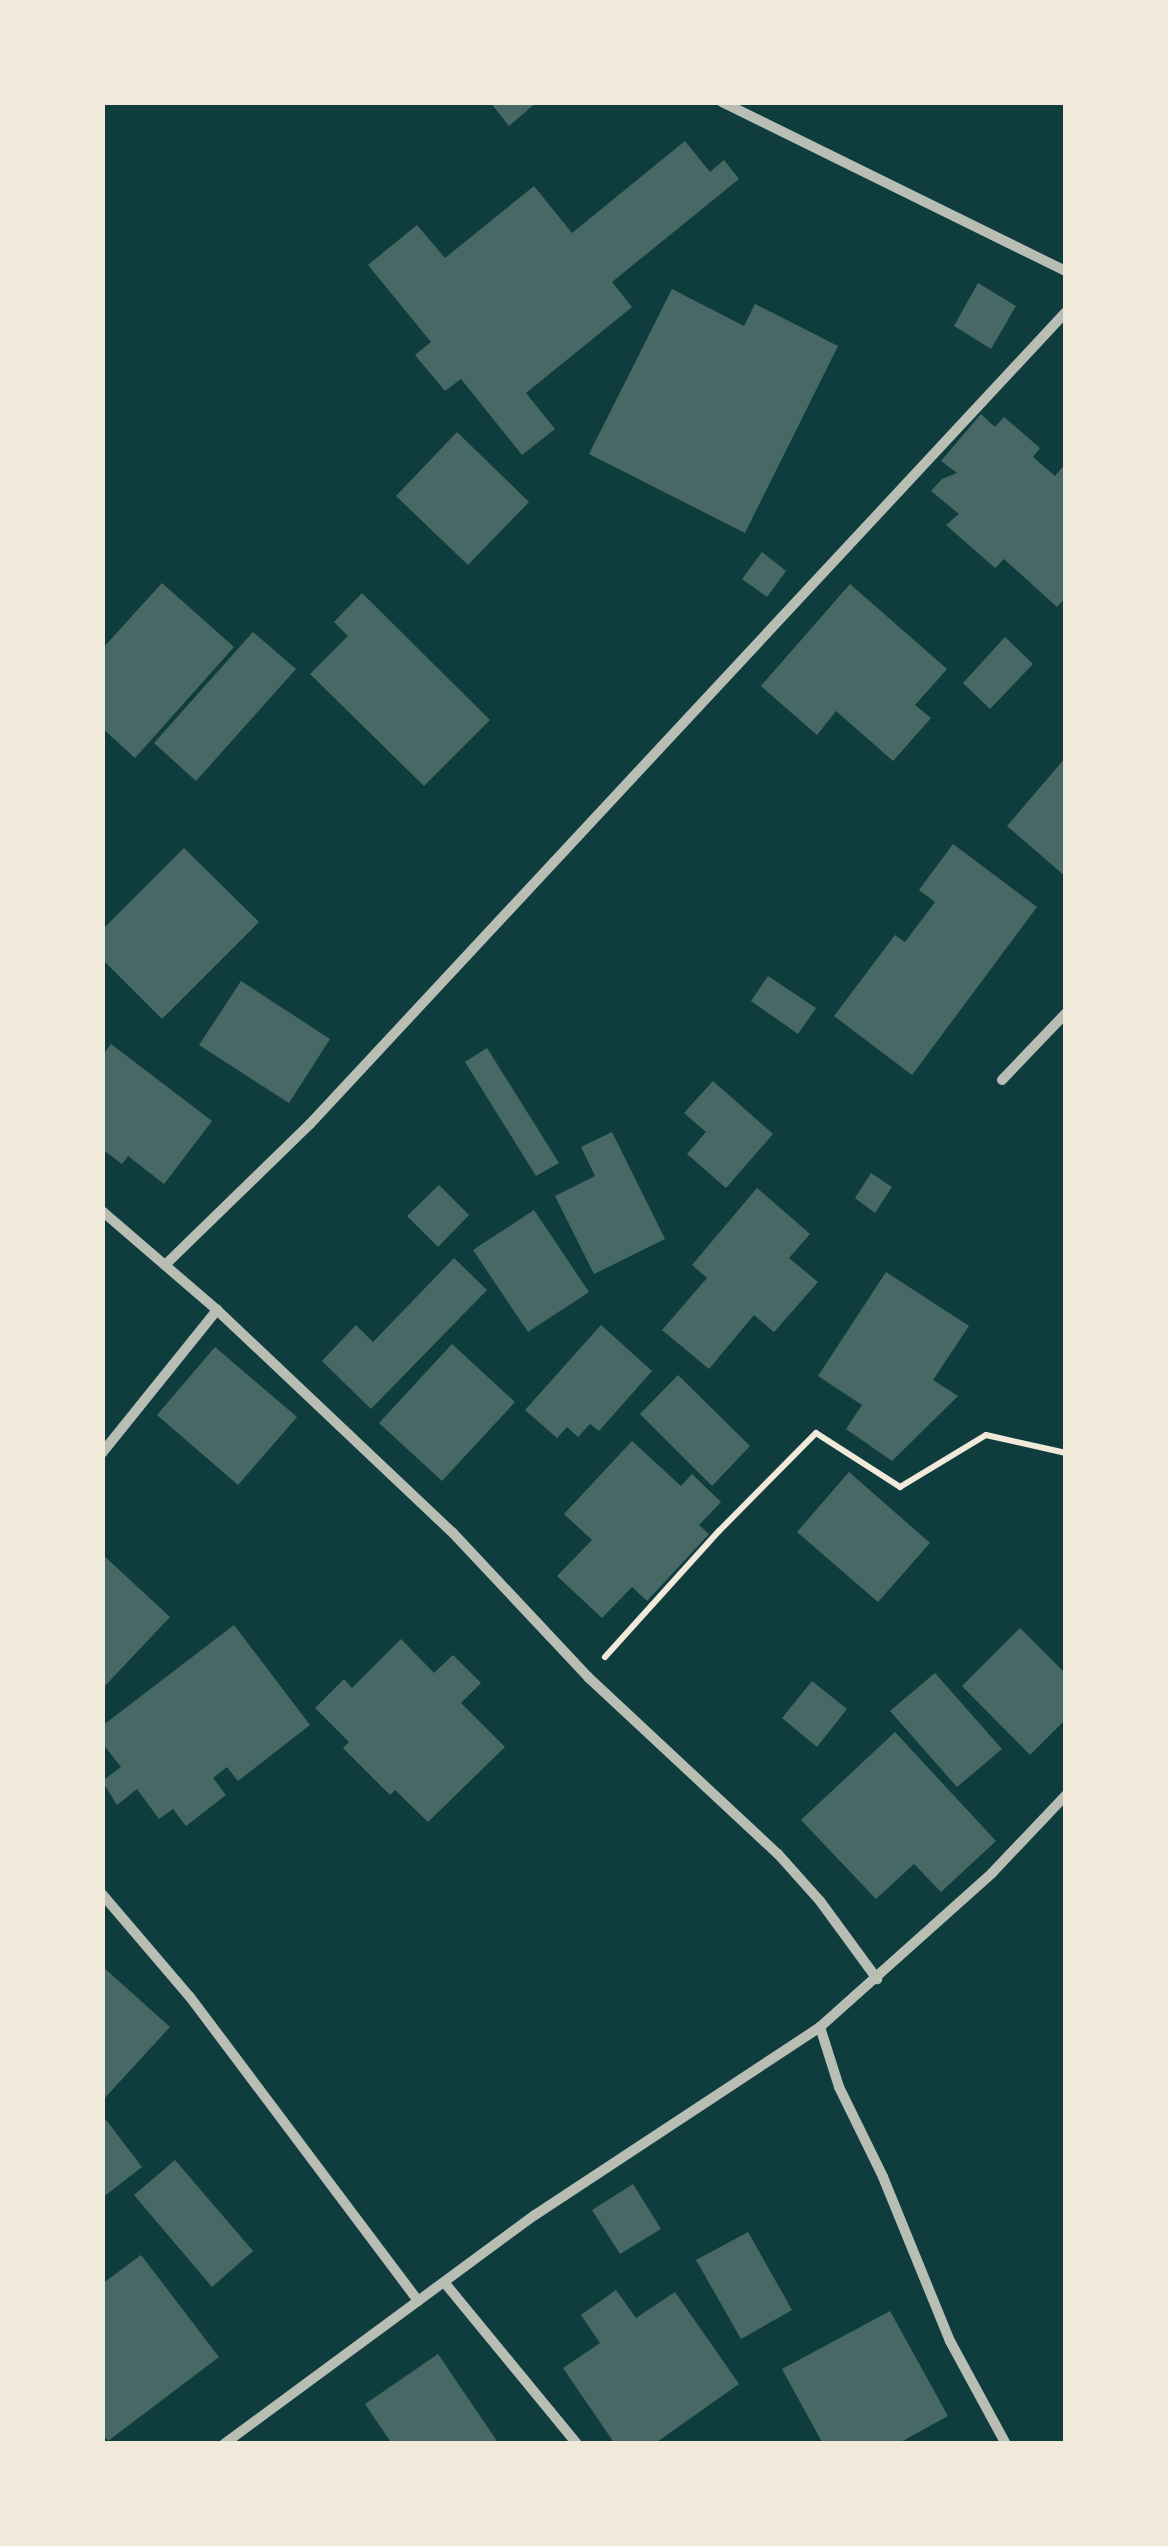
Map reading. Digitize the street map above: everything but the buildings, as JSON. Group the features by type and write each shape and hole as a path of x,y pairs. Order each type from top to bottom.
{"street":[{"path":"722,102 1066,272"},
{"path":"166,1266 310,1124 1066,312"},
{"path":"1002,1080 1066,1013"},
{"path":"102,1210 217,1310 452,1532 588,1677 778,1854 820,1901 878,1980"},
{"path":"102,1453 217,1310"},
{"path":"224,2444 535,2215 820,2027 878,1980 992,1874 1066,1796"},
{"path":"102,1894 190,1997 418,2301"},
{"path":"820,2027 840,2087 883,2178 950,2341 1006,2444"},
{"path":"444,2282 577,2444"}],"path":[{"path":"588,1677 719,1531 816,1433 900,1487 986,1435 1066,1452"}]}
